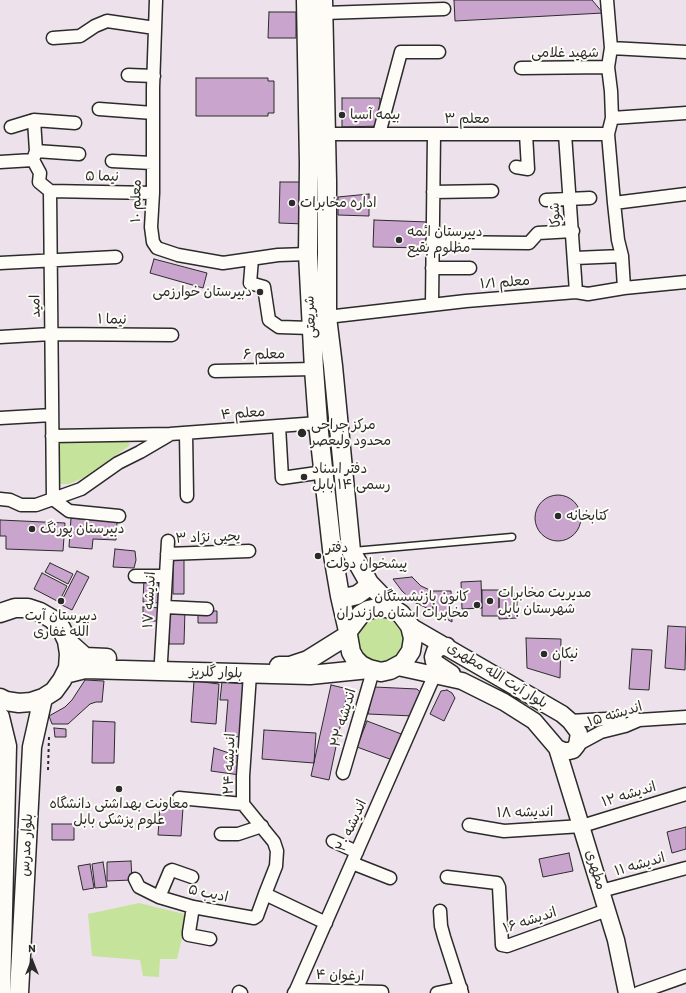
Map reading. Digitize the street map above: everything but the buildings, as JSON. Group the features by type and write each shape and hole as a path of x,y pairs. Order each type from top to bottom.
{"main road":[{"name":"شریعتی","path":"306,0 309,181 308,254 311,328 318,423 332,549 348,633"},
{"name":"شریعتی","path":"324,7 327,181 327,317 351,551 369,583 394,610"},
{"path":"309,181 327,181"},
{"path":"340,596 349,597 357,595 364,590 369,583"},
{"name":"بلوار گلریز","path":"0,613 15,608 28,608 40,612 52,619 60,628 67,640 85,657 290,666 313,657 348,633"},
{"path":"386,608 394,610 401,614 410,626 413,638 411,652 398,667 381,672 371,670 361,665 351,652 348,633 361,614 368,610 386,608"},
{"name":"بلوار آیت الله مطهری","path":"410,626 447,646 562,714 575,737"},
{"path":"0,698 6,701 19,703 31,702 43,698 54,691 68,668 69,654 67,640"},
{"path":"447,646 439,648 435,651 433,656 434,662 462,681"},
{"name":"بلوار آیت الله مطهری","path":"398,667 462,681 504,702 534,721 557,748"},
{"name":"بلوار گلریز","path":"65,674 84,669 310,675 371,670"},
{"name":"بلوار مدرس","path":"18,993 32,747 43,698"},
{"name":"بلوار مدرس","path":"0,717 7,746 1,985"},
{"path":"557,748 564,750 575,737"},
{"path":"572,795 575,737"},
{"name":"مطهری","path":"557,748 616,940 627,993"}],"street":[{"name":"معلم ۱۰","path":"156,0 152,163 153,193 151,227 153,242 157,248 178,255 223,262 278,255 308,254"},
{"path":"606,0 611,48 608,67 612,91 612,118 608,134 618,240 622,256 624,288"},
{"path":"324,7 444,10"},
{"path":"53,38 80,36 95,26 107,21 155,28"},
{"path":"611,48 686,52"},
{"path":"379,134 401,52 440,52"},
{"name":"شهید غلامی","path":"522,68 608,67"},
{"path":"128,75 154,76"},
{"path":"99,109 154,113"},
{"path":"612,118 686,113"},
{"path":"11,127 34,120 75,123"},
{"path":"34,120 35,156 40,173 39,182 50,191"},
{"name":"معلم ۳","path":"326,134 608,134"},
{"path":"432,304 434,134"},
{"path":"516,167 528,169 526,134"},
{"name":"شوکا","path":"565,134 573,231 576,292"},
{"path":"0,162 35,156 80,154"},
{"path":"112,160 152,163"},
{"name":"نیما ۵","path":"50,191 153,193"},
{"name":"امید","path":"50,191 53,499"},
{"path":"433,192 492,191"},
{"path":"614,203 686,194"},
{"path":"546,200 590,198"},
{"path":"432,242 529,243 538,233 573,231"},
{"path":"574,258 622,256"},
{"path":"0,263 116,258"},
{"path":"252,258 250,283 264,287 269,320 279,327 311,328"},
{"path":"432,268 470,268"},
{"name":"معلم ۱/۱","path":"327,317 432,304 576,292 588,294 624,288 686,282"},
{"name":"نیما ۱","path":"0,337 51,334 172,335"},
{"name":"معلم ۶","path":"214,371 314,368"},
{"path":"0,418 52,416"},
{"name":"معلم ۴","path":"52,436 170,434 318,423"},
{"path":"279,426 282,478 324,472"},
{"path":"186,433 187,496"},
{"path":"0,499 10,500 22,505 36,505 81,490 118,463 170,434"},
{"path":"53,499 69,510 119,516"},
{"name":"اندیشه ۱۷","path":"162,660 168,541"},
{"name":"یحیی نژاد ۳","path":"167,554 249,551"},
{"path":"135,576 166,576"},
{"path":"165,607 206,609"},
{"name":"اندیشه ۲۲","path":"343,773 371,670"},
{"name":"اندیشه ۲۴","path":"250,674 243,776 243,804 274,842 277,851 278,859 265,894"},
{"name":"اندیشه ۲۰","path":"296,992 435,674"},
{"name":"اندیشه ۱۵","path":"575,737 625,726 639,720 686,717"},
{"path":"575,737 623,718 639,720"},
{"name":"اندیشه ١٣","path":"582,826 686,794"},
{"path":"179,798 243,804"},
{"name":"اندیشه ۱۸","path":"469,825 504,831 582,826"},
{"path":"221,834 238,834 262,826"},
{"path":"334,841 354,857 390,878"},
{"name":"اندیشه ۱۱","path":"602,892 686,868"},
{"path":"158,897 170,871 172,870 192,877"},
{"name":"اندیشه ۱۶","path":"448,877 497,883 499,887 502,945 507,946 607,910"},
{"name":"ادیب ۵","path":"135,879 139,887 158,897 193,907 254,918 257,916 265,894"},
{"path":"265,894 326,923"},
{"path":"193,907 189,935 210,939"},
{"path":"437,993 461,990 441,926 440,911"},
{"path":"638,993 686,976"},
{"name":"ارغوان ۴","path":"296,992 382,992"}],"lane":[{"path":"351,551 512,537"}],"path":[{"path":"48,770 49,732"}],"green space":[{"path":"127,441 130,444 83,478 69,484 59,484 57,480 58,442"},
{"path":"381,615 390,617 398,622 403,630 405,639 403,648 398,656 390,661 381,663 372,661 364,656 359,648 357,639 359,630 364,622 372,617"},
{"path":"139,903 188,915 177,959 160,959 159,977 143,976 140,960 92,956 88,914"}],"place":[{"name":"بیمه آسیا","path":"342,115"},
{"name":"اداره مخابرات","path":"292,203"},
{"name":"دییرستان ائمه مظلوم بقیع","path":"399,240"},
{"name":"دبیرستان خوارزمی","path":"260,292"},
{"name":"مرکز جراحی محدود ولیعصر","path":"302,433"},
{"name":"دفتر اسناد رسمی ۱۴ بابل","path":"304,477"},
{"name":"کتابخانه","path":"558,516"},
{"name":"دبیرستان پورنگ","path":"32,529"},
{"name":"دفتر پیشخوان دولت","path":"318,556"},
{"name":"دبیرستان آیت الله غفاری","path":"61,601"},
{"name":"مدیریت مخابرات شهرستان بابل","path":"490,601"},
{"name":"کانون بازنشستگان مخابرات استان مازندران","path":"477,605"},
{"name":"نیکان","path":"544,654"},
{"name":"معاونت بهداشتی دانشگاه علوم پزشکی بابل","path":"119,789"}]}
